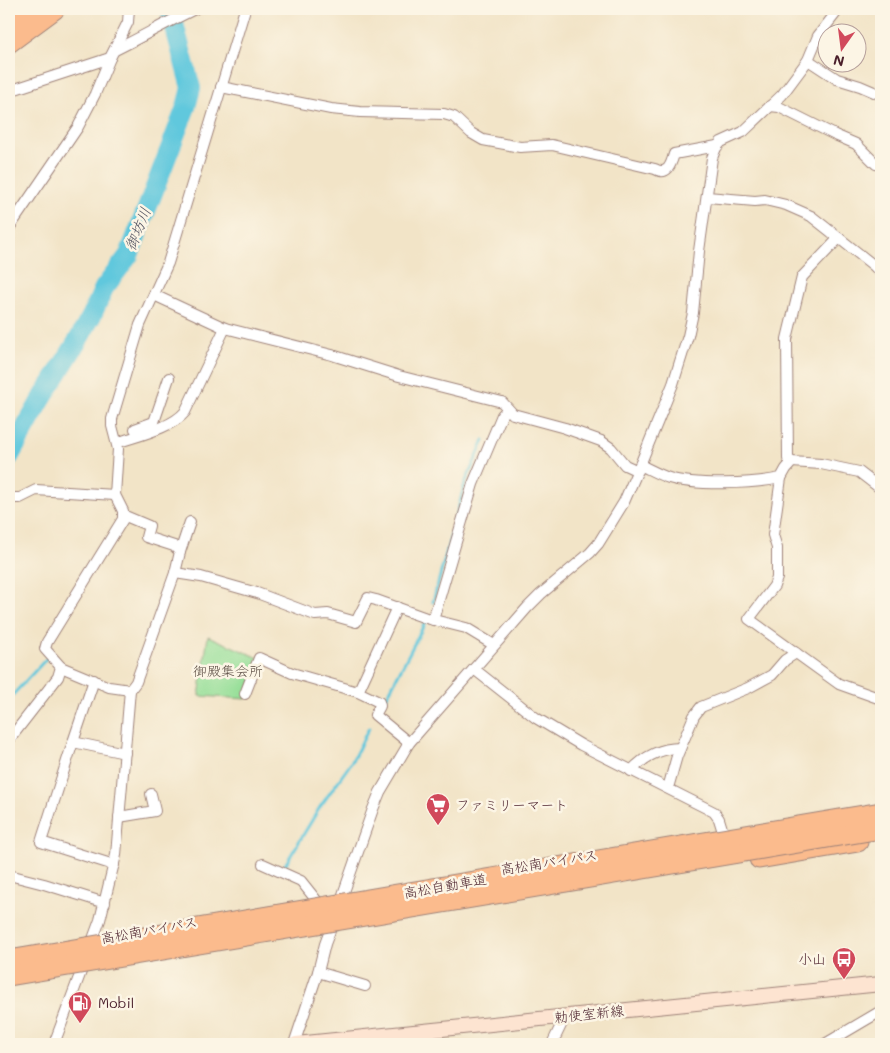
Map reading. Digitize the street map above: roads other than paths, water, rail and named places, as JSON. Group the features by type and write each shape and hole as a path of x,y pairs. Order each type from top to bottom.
{"highway":[{"path":"9,22 26,9"},
{"path":"9,43 55,9"},
{"name":"高松南バイパス","path":"9,954 881,804"},
{"name":"高松自動車道","path":"9,960 881,812"},
{"name":"高松自動車道","path":"9,976 881,829"},
{"path":"9,984 881,838"}],"main road":[{"name":"勅使室新線","path":"295,1044 881,984"}],"street":[{"path":"9,228 78,126 128,22 129,9"},
{"path":"9,91 112,54 171,20 195,9"},
{"path":"130,690 109,687 61,667 45,649 47,642 120,525 123,515 116,495 118,449 112,419 140,326 168,263 245,9"},
{"path":"295,1044 330,930 373,809 380,792 408,743 540,594 590,553 598,544 624,502 672,384 688,336 693,313 699,250 712,158 717,146 721,142 743,132 782,95 808,60 818,36 839,9"},
{"path":"808,60 837,79 881,95"},
{"path":"221,87 331,109 360,112 444,114 454,117 471,133 483,140 520,147 552,145 655,168 660,172 664,172 671,167 674,154 717,146"},
{"path":"770,106 779,107 856,144 876,164 881,165"},
{"path":"707,197 755,201 765,200 786,205 811,216 873,265 881,274"},
{"path":"839,238 802,277 789,328 787,339 788,459 792,462 821,464 859,472 881,489"},
{"path":"154,295 225,328 332,355 399,376 502,402 512,414 565,428 601,442 610,448 625,465 667,478 685,482 766,481 781,478"},
{"path":"116,440 161,427 181,417 210,363 225,328"},
{"path":"116,440 154,422 169,378"},
{"path":"429,619 473,484 502,415 508,409"},
{"path":"792,462 781,478 773,534 777,548 777,578 774,586 749,619 839,684 881,699"},
{"path":"9,498 20,498 36,490 116,495"},
{"path":"123,515 149,526 146,537 174,546 180,552"},
{"path":"54,1044 100,920 114,865 130,690 136,682 176,573 180,552 190,522"},
{"path":"176,573 201,577 257,593 316,615 328,614 356,622 368,598 429,619 466,628 494,645"},
{"path":"358,692 397,607"},
{"path":"668,788 680,748 694,716 701,707 748,688 772,675 785,660 796,653"},
{"path":"245,694 259,658 292,672 358,692 379,702 380,706 375,716 408,743"},
{"path":"9,740 58,677 61,667"},
{"path":"474,668 536,718 581,745 714,812 720,819 723,832"},
{"path":"94,680 82,711 41,842 114,865"},
{"path":"73,742 125,753"},
{"path":"631,771 640,761 650,755 672,748 680,748"},
{"path":"119,818 154,811 151,794"},
{"path":"263,864 301,881 317,901"},
{"path":"9,875 104,903"},
{"path":"318,972 366,986"},
{"path":"825,1044 881,1011"},
{"path":"552,1044 565,1017"}],"waterway":[{"name":"御坊川","path":"9,457 77,342 104,288 129,255 186,107 191,88 170,9"},
{"path":"433,602 465,483 484,440"},
{"path":"386,698 427,619"},
{"path":"9,699 47,658"},
{"path":"285,865 320,807 351,763 369,728"}],"place":[{"name":"ファミリーマート","path":"438,826"},
{"name":"小山","path":"844,980"},
{"name":"Mobil","path":"80,1024"}],"park label":[{"name":"御殿集会所","path":"228,671"}]}
